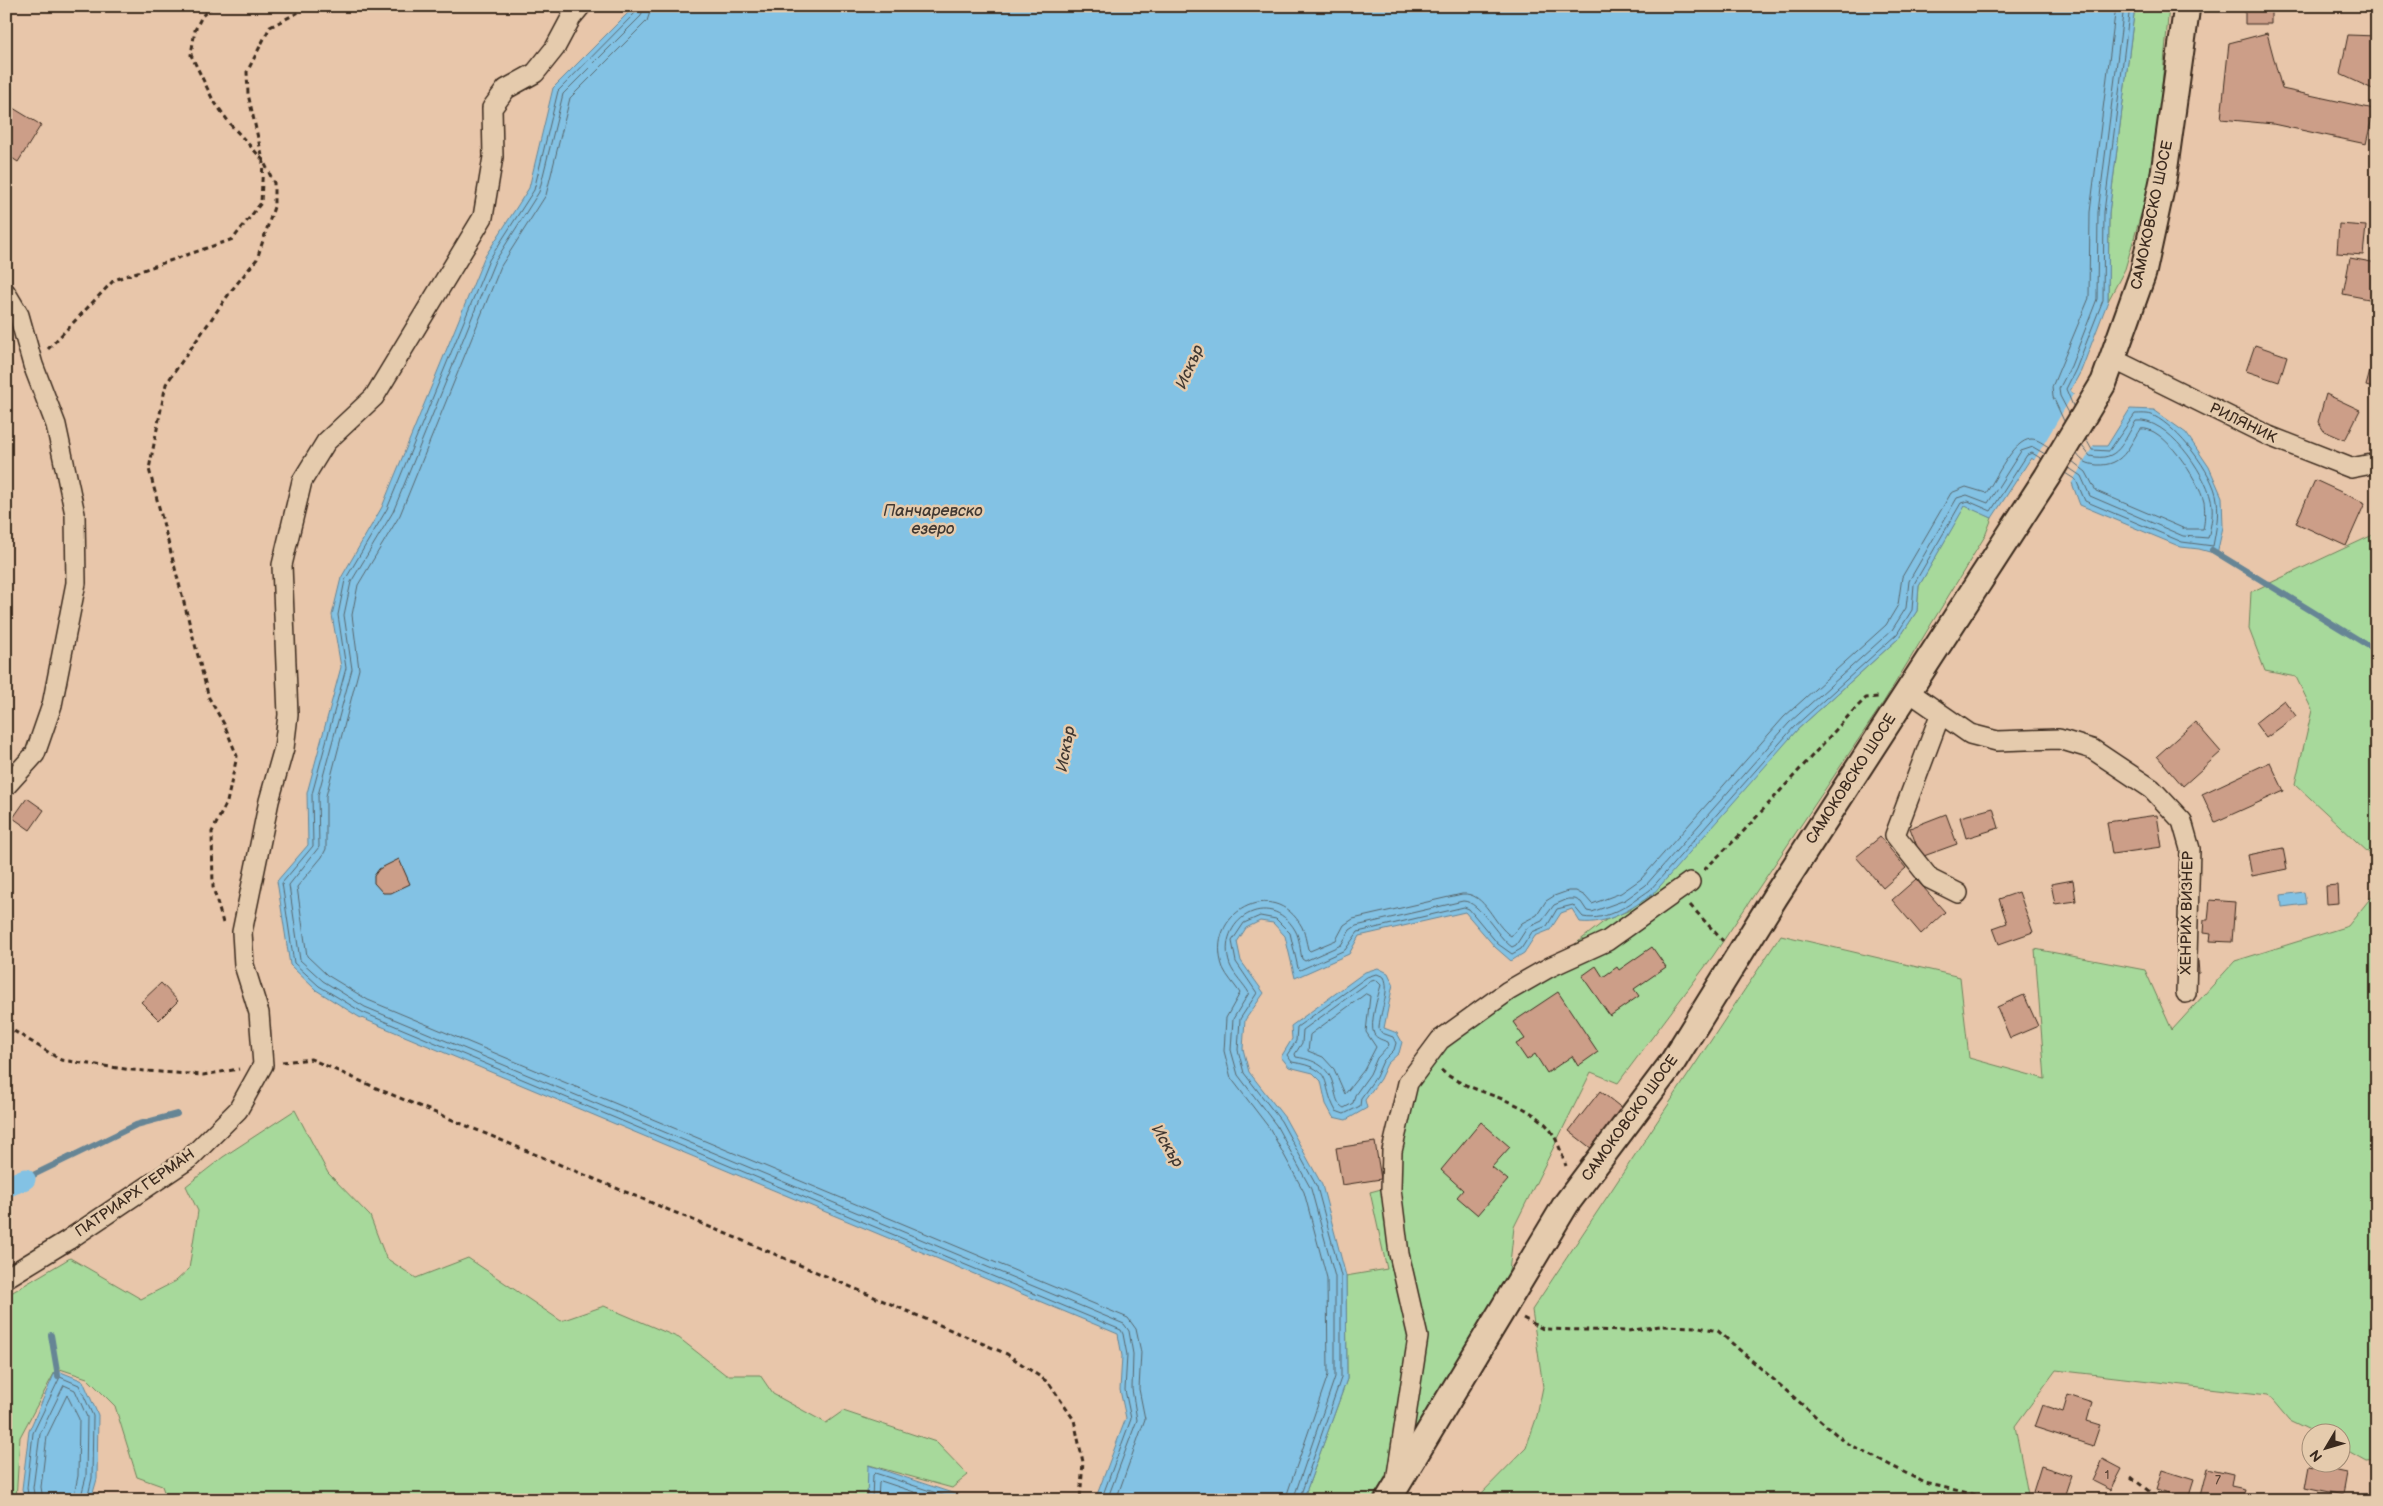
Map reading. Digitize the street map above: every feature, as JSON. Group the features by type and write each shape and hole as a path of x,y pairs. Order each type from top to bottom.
{"main road":[{"name":"САМОКОВСКО ШОСЕ","path":"1391,1494 1577,1190 1672,1063 1737,958 2088,412 2114,359 2143,273 2163,180 2187,6"}],"street":[{"path":"263,1064 259,1013 244,965 242,932 269,801 285,740 288,715 282,565 302,481 326,442 374,397 483,217 493,157 492,108 506,89 534,73 556,48 571,18 581,6"},
{"path":"6,786 35,754 52,705 76,583 75,514 56,425 9,307"},
{"name":"РИЛЯНИК","path":"2114,359 2269,436 2351,468 2377,463"},
{"name":"ХЕНРИХ ВИЗНЕР","path":"1908,691 1970,734 1996,741 2059,739 2092,749 2152,789 2182,821 2190,849 2186,993"},
{"path":"1940,715 1895,835 1930,879 1958,893"},
{"path":"1391,1494 1418,1337 1400,1254 1391,1189 1392,1151 1408,1083 1440,1040 1508,991 1550,967 1607,941 1684,887"},
{"name":"ПАТРИАРХ ГЕРМАН","path":"6,1278 68,1240 190,1158 238,1110 263,1064"}],"path":[{"path":"33,365 114,280 233,239 261,203 263,160 231,125 212,100 191,55 195,30 202,16 214,6"},
{"path":"227,929 213,887 212,832 226,802 237,756 224,724 209,698 149,469 166,384 231,291 257,259 274,208 274,183 263,160 248,94 247,72 270,27 303,10 319,6"},
{"path":"1737,958 1684,887 1741,834 1852,712"},
{"path":"6,1026 61,1060 132,1070 203,1075 263,1064 311,1059 392,1095 765,1250 1007,1354 1049,1383 1074,1420 1083,1462 1080,1500"},
{"path":"1427,1058 1448,1076 1465,1086 1488,1093 1534,1115 1551,1130 1577,1190"},
{"path":"1543,1329 1628,1331 1660,1326 1689,1326 1718,1331 1845,1442 1925,1483 1998,1500"},
{"path":"2131,1477 2160,1500"}],"green space":[{"path":"2135,6 2169,6 2155,166 2125,269 2108,301 2109,213"},
{"path":"1965,505 1992,518 1985,536 1883,703 1713,956 1618,1083 1591,1072 1514,1227 1509,1272 1452,1374 1371,1500 1303,1500 1347,1379 1346,1276 1387,1269 1370,1192 1385,1188 1403,1079 1606,920 1630,910 1797,730 1900,637 1917,611 1919,586"},
{"path":"2377,533 2377,865 2370,854 2295,784 2312,710 2296,677 2265,671 2249,629 2251,592"},
{"path":"2377,890 2377,1460 2366,1461 2350,1452 2350,1424 2300,1425 2289,1420 2268,1395 2056,1370 2015,1426 2029,1500 1475,1500 1526,1448 1537,1416 1543,1387 1532,1310 1781,935 1960,977 1969,1058 2045,1079 2035,949 2145,970 2172,1030 2235,961 2348,926"},
{"path":"295,1110 328,1173 370,1216 386,1258 416,1278 468,1258 561,1321 604,1306 679,1338 726,1375 760,1375 773,1394 826,1423 843,1411 936,1442 968,1475 952,1488 869,1465 867,1500 167,1500 162,1486 137,1477 115,1406 87,1378 57,1368 20,1437 16,1500 6,1500 6,1296 70,1258 141,1299 176,1281 189,1269 198,1211 186,1186 223,1157"}],"water":[{"name":"Панчаревско езеро","path":"635,6 2135,6 2109,213 2108,301 2081,371 2070,391 2074,394 2094,446 2107,446 2130,409 2154,410 2186,433 2209,467 2222,497 2223,527 2217,554 2181,547 2080,505 2072,483 2031,458 1992,518 1965,506 1919,586 1917,611 1900,637 1797,730 1653,894 1636,905 1619,915 1600,921 1580,922 1572,909 1561,913 1550,930 1535,936 1524,953 1511,961 1495,947 1465,912 1359,936 1349,954 1295,978 1285,936 1273,923 1260,921 1246,928 1237,942 1241,961 1264,993 1245,1020 1243,1049 1249,1072 1285,1118 1322,1185 1346,1276 1347,1379 1303,1500 1095,1500 1126,1418 1120,1390 1122,1356 1118,1334 359,1017 316,990 290,965 277,881 308,845 307,793 341,667 332,615 341,578 382,507 484,258 529,188 553,88"},
{"path":"2304,892 2306,904 2282,907 2281,895"},
{"path":"1378,968 1388,973 1393,984 1384,1028 1397,1033 1402,1042 1399,1053 1387,1064 1380,1079 1365,1100 1367,1108 1346,1120 1333,1117 1326,1104 1321,1081 1313,1073 1289,1067 1281,1057 1292,1039 1291,1026 1365,972"},
{"path":"56,1370 83,1381 98,1415 97,1479 91,1500 25,1500 22,1489 29,1431"},
{"path":"868,1465 973,1500 867,1500"}],"pier":[{"path":"2075,391 2095,443 2070,486 2033,462"}],"building":[{"path":"2245,6 2271,6 2271,24 2245,24"},
{"path":"2267,33 2282,89 2374,109 2366,144 2273,124 2221,119 2229,43"},
{"path":"2348,35 2377,36 2377,91 2340,74"},
{"path":"13,108 41,125 18,162 6,154 6,119"},
{"path":"2339,224 2366,226 2363,255 2337,253"},
{"path":"2350,258 2377,263 2374,300 2343,294"},
{"path":"2255,345 2287,356 2279,382 2246,371"},
{"path":"2375,353 2377,354 2377,389 2366,386"},
{"path":"2326,394 2360,410 2345,440 2324,431 2318,422"},
{"path":"2315,480 2365,503 2346,546 2296,523"},
{"path":"2284,700 2296,716 2266,738 2255,723"},
{"path":"2195,722 2221,752 2183,786 2157,756"},
{"path":"2270,762 2284,791 2215,822 2202,794"},
{"path":"27,798 44,810 30,830 13,818"},
{"path":"1993,808 1999,828 1966,838 1960,817"},
{"path":"1946,814 1957,844 1921,857 1910,828"},
{"path":"2157,815 2162,847 2112,854 2107,822"},
{"path":"1880,837 1906,868 1883,888 1856,857"},
{"path":"2283,848 2287,869 2252,876 2248,855"},
{"path":"399,859 410,884 391,893 383,893 374,883 374,876 379,869"},
{"path":"1916,879 1945,912 1921,934 1892,900"},
{"path":"2073,880 2076,901 2055,904 2051,884"},
{"path":"2337,885 2338,903 2327,904 2326,886"},
{"path":"2019,892 2033,932 1999,944 1993,928 2007,923 1999,899"},
{"path":"2210,900 2235,902 2232,942 2210,941 2211,934 2203,933 2204,920 2208,920"},
{"path":"1652,947 1666,967 1634,989 1639,996 1610,1016 1582,976 1596,966 1603,977 1617,967 1619,970"},
{"path":"2189,961 2198,961 2199,973 2190,973"},
{"path":"161,983 178,1001 159,1020 141,1002"},
{"path":"1558,992 1598,1052 1578,1066 1572,1056 1547,1073 1535,1054 1527,1060 1516,1044 1525,1039 1513,1022"},
{"path":"2024,995 2038,1026 2010,1038 1997,1007"},
{"path":"1600,1091 1623,1109 1592,1149 1569,1131"},
{"path":"1481,1122 1510,1147 1492,1167 1508,1180 1478,1215 1457,1197 1463,1190 1441,1170"},
{"path":"1375,1142 1381,1179 1342,1185 1336,1148"},
{"path":"2068,1395 2092,1403 2087,1421 2100,1425 2093,1446 2034,1427 2042,1405 2063,1412"},
{"path":"2103,1459 2122,1469 2111,1490 2093,1481"},
{"path":"2041,1466 2071,1476 2063,1500 2033,1492"},
{"path":"2207,1468 2233,1474 2231,1486 2245,1489 2242,1500 2199,1500"},
{"path":"2162,1470 2194,1480 2188,1499 2156,1489"},
{"path":"2307,1474 2347,1474 2343,1495 2305,1487"}],"waterway":[{"path":"2212,550 2377,651"},
{"path":"25,1179 136,1125 177,1114"},
{"path":"6,1187 25,1179"},
{"path":"51,1335 58,1376"}],"water label":[{"name":"Искър","path":"1190,367"},
{"name":"Искър","path":"1066,749"},
{"name":"Искър","path":"1167,1146"}]}
